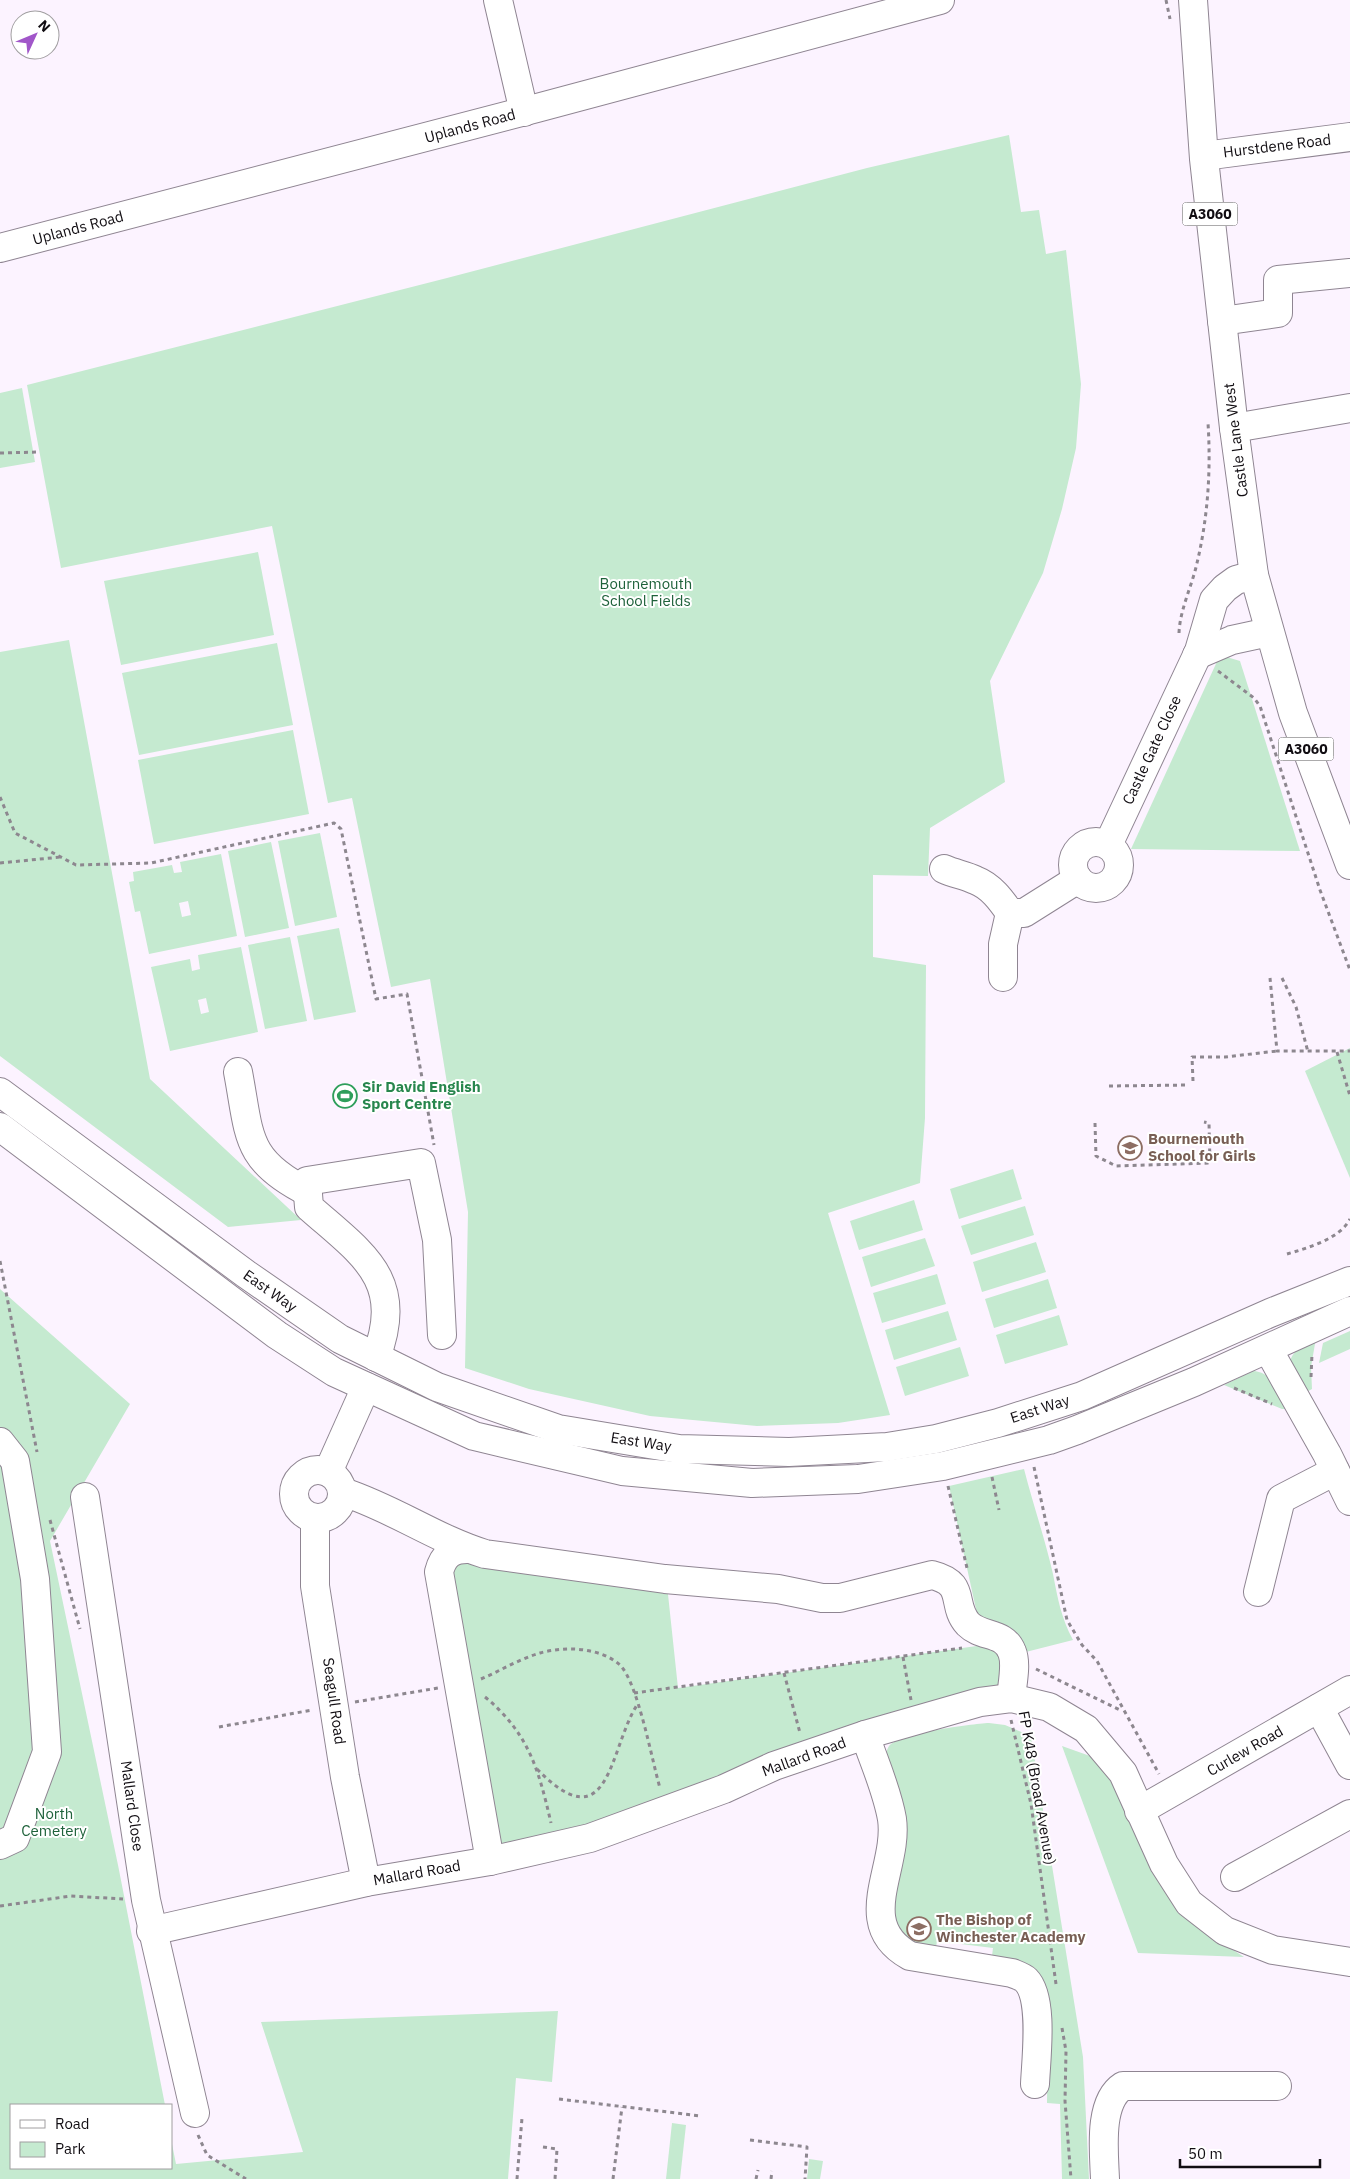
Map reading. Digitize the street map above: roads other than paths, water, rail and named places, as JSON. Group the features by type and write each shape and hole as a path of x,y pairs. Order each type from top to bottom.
{"street":[{"path":"498,0 524,112"},
{"name":"Uplands Road","path":"0,248 524,112 940,0"},
{"name":"Castle Lane West","path":"1193,0 1204,156 1234,428 1254,575 1293,714 1350,865"},
{"name":"Hurstdene Road","path":"1204,156 1350,137"},
{"path":"1222,321 1278,313 1278,280 1350,272"},
{"path":"1234,428 1350,408"},
{"name":"Castle Gate Close","path":"1108,845 1197,655 1214,600 1236,580 1254,575"},
{"path":"1197,655 1232,640 1269,632"},
{"path":"1097,842 1108,845 1117,854 1120,862 1118,874 1114,880 1097,888 1089,887 1078,879 1073,863 1078,851 1089,843 1097,842"},
{"path":"944,869 976,880 999,897 1010,913 1003,944 1003,977"},
{"path":"1010,913 1024,913 1078,879"},
{"path":"238,1072 250,1138 257,1154 308,1199 353,1246 379,1279 387,1304 383,1337 376,1357"},
{"name":"East Way","path":"0,1092 246,1274 340,1339 436,1387 558,1429 679,1448 789,1452 887,1447 936,1439 998,1423 1133,1375 1270,1313 1350,1281"},
{"name":"East Way","path":"0,1126 277,1335 334,1372 474,1436 622,1472 752,1483 858,1479 906,1472 950,1479 1029,1445 1077,1430 1268,1349 1350,1311"},
{"path":"308,1199 307,1181 421,1163 437,1240 442,1335"},
{"path":"308,1355 323,1328"},
{"path":"1268,1349 1336,1471 1350,1501"},
{"path":"366,1387 336,1482 335,1512 328,1517 315,1519 299,1507 294,1498 296,1485 301,1475 311,1470 322,1470 336,1482 366,1500 467,1549 485,1554 665,1578 778,1589 822,1598 840,1598 932,1575 944,1578 952,1584 957,1592 963,1617 970,1626 981,1632 1003,1639 1014,1654 1011,1698"},
{"path":"425,1415 436,1387"},
{"path":"1067,1400 1077,1430"},
{"path":"0,1442 15,1461 35,1579 47,1752 16,1838 0,1845"},
{"path":"906,1444 906,1472"},
{"path":"1258,1592 1281,1499 1336,1471"},
{"name":"Mallard Close","path":"85,1497 151,1931 195,2112"},
{"name":"Seagull Road","path":"315,1519 315,1586 345,1777 366,1882"},
{"path":"467,1549 456,1549 448,1554 441,1563 439,1572 490,1861"},
{"name":"Curlew Road","path":"1140,1811 1350,1690"},
{"name":"Mallard Road","path":"151,1931 366,1882 490,1861 598,1835 724,1789 774,1766 865,1735 980,1702 1011,1698 1049,1707 1086,1729 1123,1773 1164,1864 1189,1903 1226,1931 1273,1950 1350,1962"},
{"path":"1318,1708 1350,1766"},
{"path":"865,1735 885,1790 892,1821 889,1856 880,1908 881,1923 888,1938 899,1950 914,1957 1012,1973 1026,1980 1035,1997 1037,2030 1035,2084"},
{"path":"1235,1877 1350,1814"},
{"path":"1105,2179 1106,2112 1116,2091 1123,2086 1277,2086"}],"place":[{"name":"Sir David English Sport Centre","path":"345,1096"},
{"name":"Bournemouth School for Girls","path":"1130,1148"},
{"name":"The Bishop of Winchester Academy","path":"919,1929"}],"park label":[{"name":"Bournemouth School Fields","path":"646,592"},
{"name":"North Cemetery","path":"54,1822"}]}
